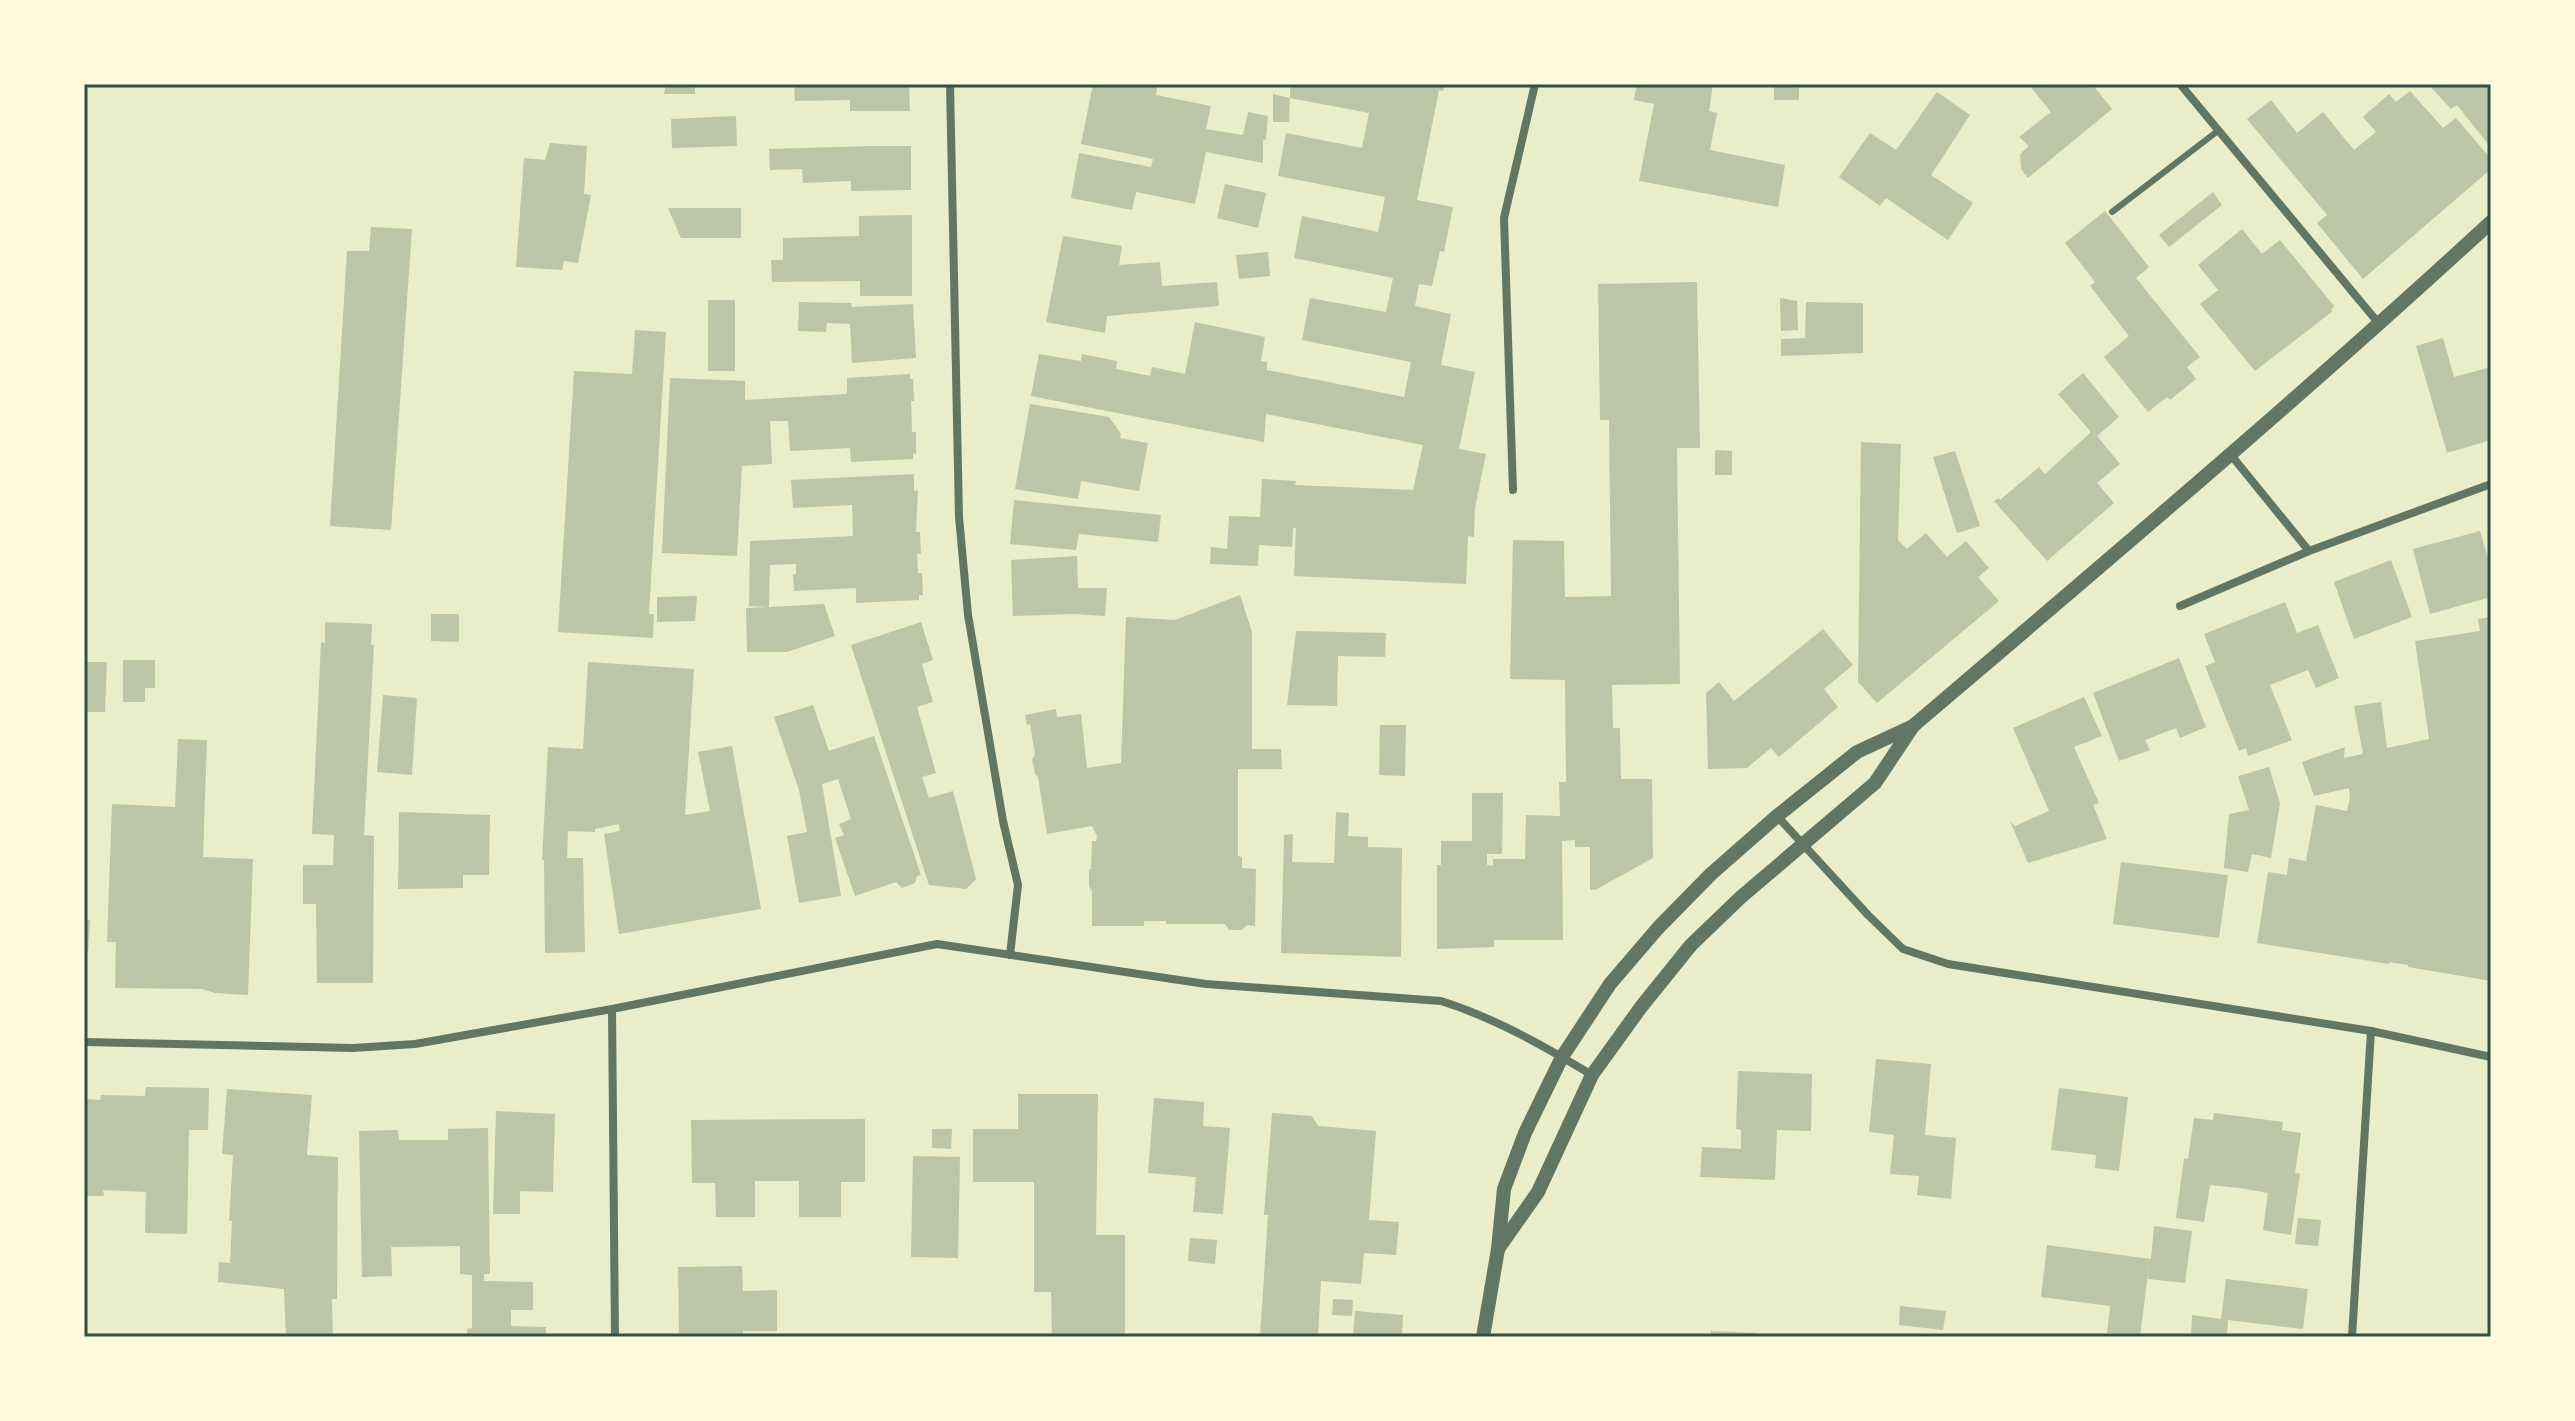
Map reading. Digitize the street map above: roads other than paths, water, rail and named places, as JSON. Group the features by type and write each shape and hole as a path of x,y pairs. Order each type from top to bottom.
{"street":[{"path":"950,84 959,517 968,615 1003,821 1018,885 1010,955"},
{"path":"1513,490 1504,218 1535,84"},
{"path":"2180,84 2380,325"},
{"path":"1483,1337 1498,1249 1504,1189 1525,1133 1562,1057 1610,984 1658,928 1711,874 1857,752 1913,726 2231,455 2380,325 2491,222"},
{"path":"2231,455 2309,551"},
{"path":"2180,606 2309,551 2491,484"},
{"path":"1498,1249 1538,1192 1592,1075 1641,1007 1691,945 1741,897 1875,783 1913,726"},
{"path":"1777,816 1903,949 1948,964 2371,1031 2491,1057"},
{"path":"84,1042 353,1048 415,1044 612,1009 937,944 1206,984 1441,1001 1478,1012 1592,1075"},
{"path":"612,1009 615,1337"},
{"path":"2352,1337 2371,1031"}],"lane":[{"path":"2112,212 2219,130"}]}
